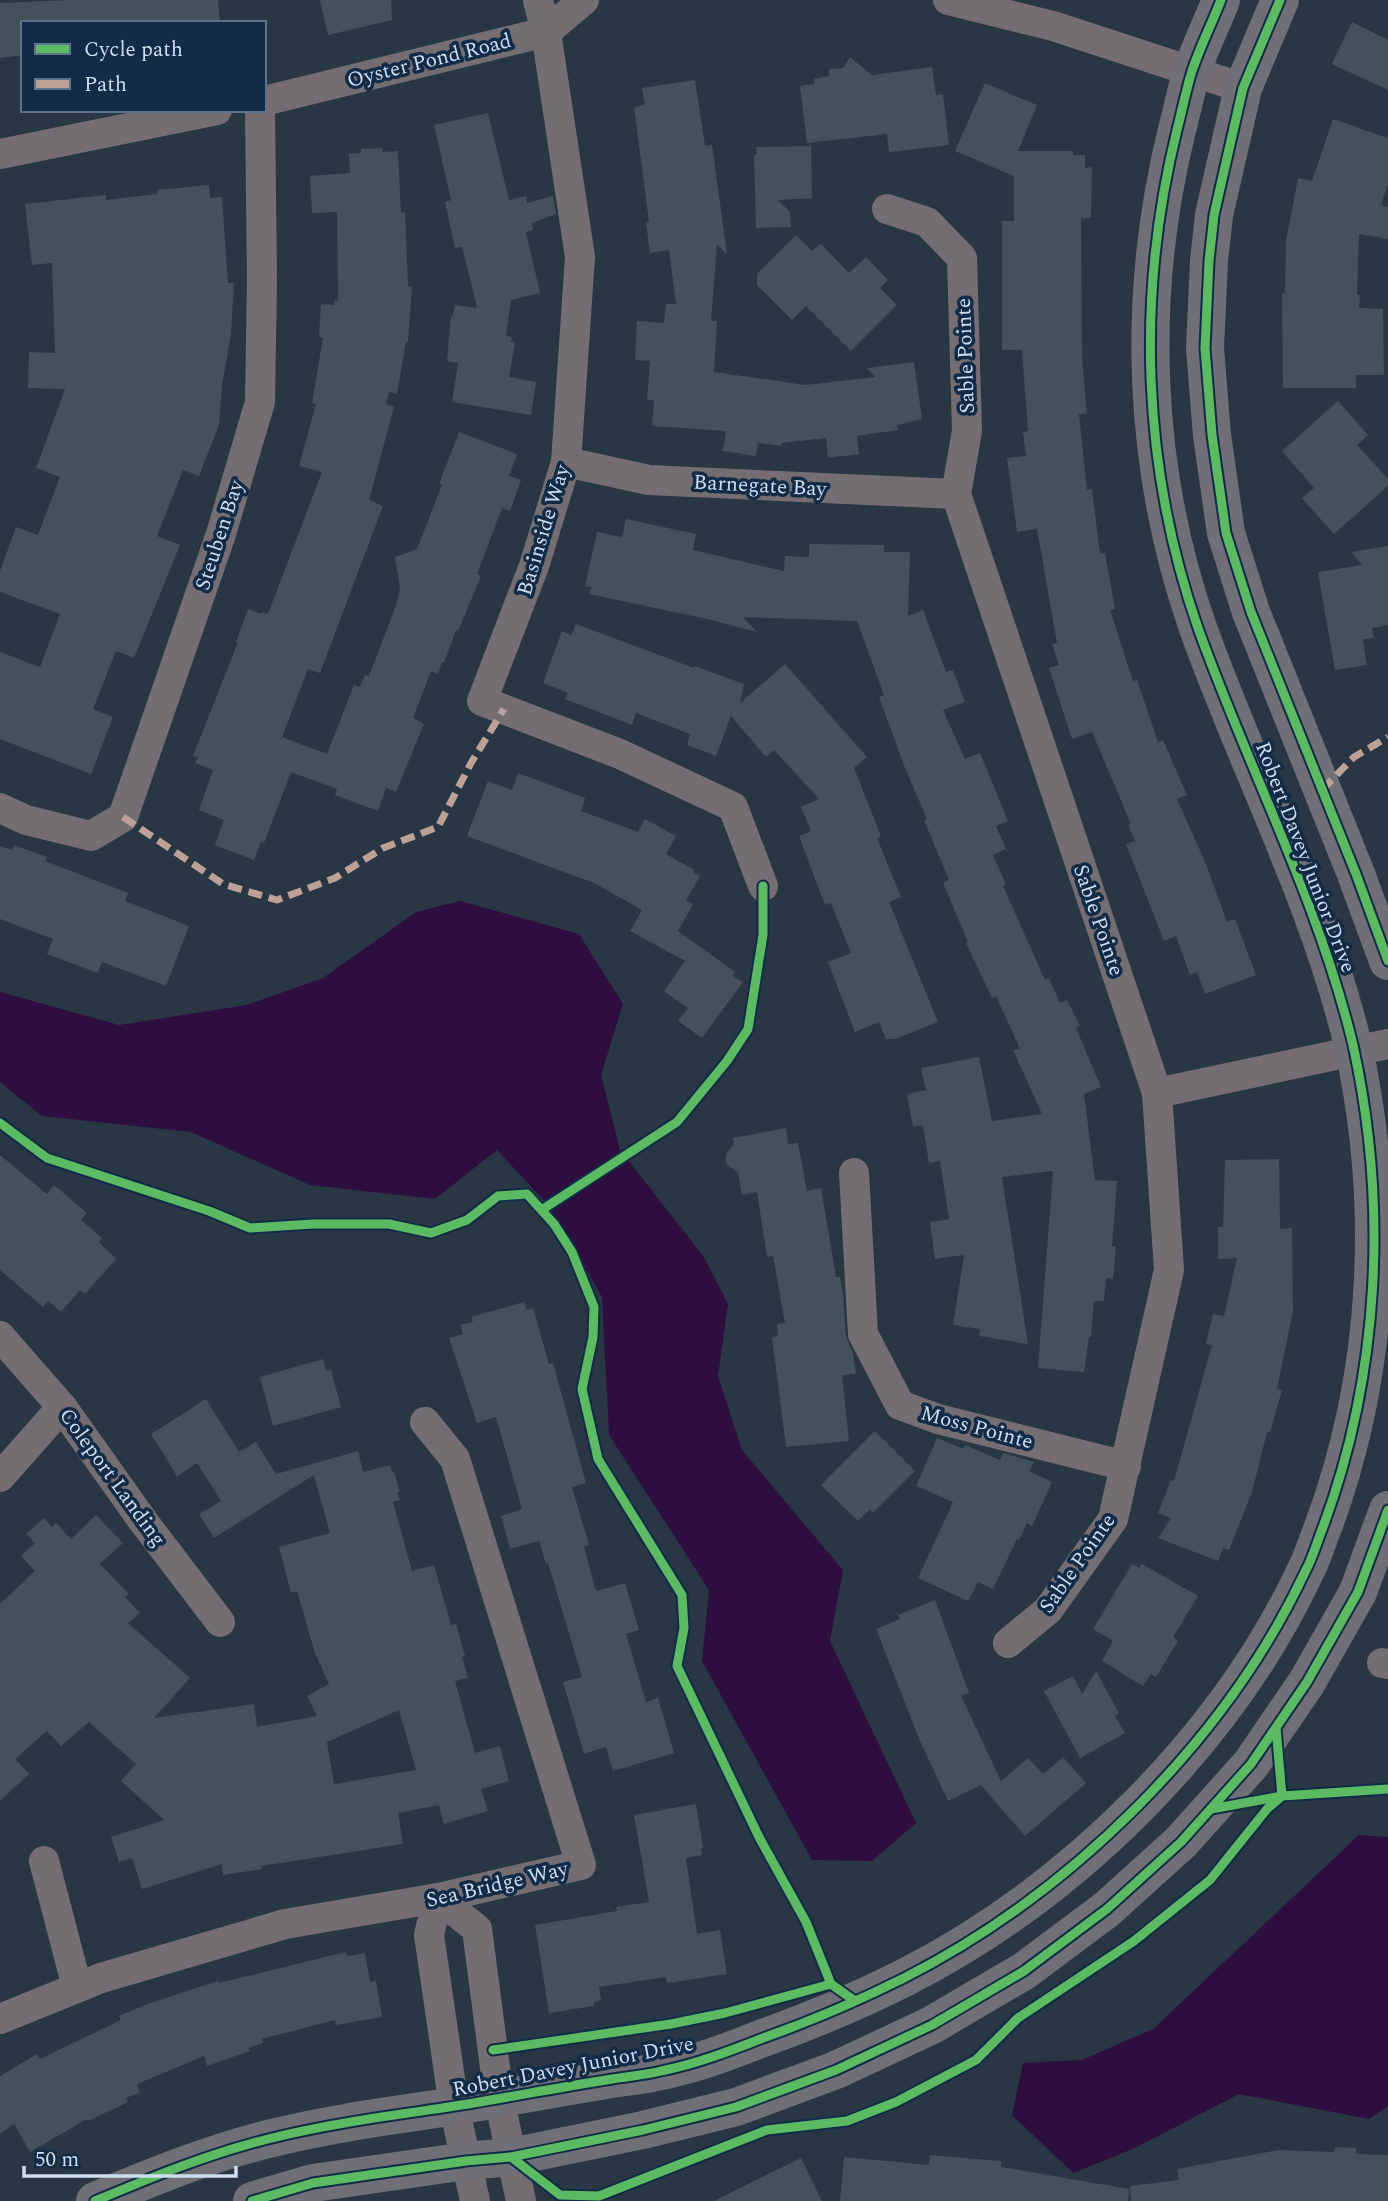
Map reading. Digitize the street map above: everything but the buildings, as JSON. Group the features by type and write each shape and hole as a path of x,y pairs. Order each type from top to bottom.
{"main road":[{"name":"Robert Davey Junior Drive","path":"95,2201 172,2169 262,2140 352,2120 659,2072 720,2054 815,2019 907,1977 993,1926 1072,1866 1143,1803 1208,1731 1260,1653 1307,1569 1340,1481 1361,1395 1374,1304 1376,1208 1368,1126 1372,1048 1335,977 1308,902 1199,631 1172,546 1155,456 1150,348 1154,256 1168,167 1191,73 1221,0"},
{"name":"Robert Davey Junior Drive","path":"1280,0 1243,88 1214,215 1205,348 1212,435 1226,533 1251,612 1388,961"},
{"path":"252,2201 313,2183 512,2157 643,2130 748,2102 836,2070 932,2025 1024,1972 1107,1909 1181,1842 1251,1764 1307,1682 1357,1592 1388,1510"}],"street":[{"name":"Basinside Way","path":"538,0 546,32 580,257 566,462 534,566 482,701 620,754 733,807 763,886"},
{"name":"Oyster Pond Road","path":"266,101 546,32 584,0"},
{"path":"948,0 1053,26 1243,88"},
{"path":"0,154 207,112"},
{"name":"Steuben Bay","path":"0,808 26,820 91,836 123,817 221,534 260,402 260,112"},
{"name":"Sable Pointe","path":"887,209 927,222 962,258 967,431 956,494 1157,1093 1169,1270 1114,1519 1048,1610 1008,1643"},
{"name":"Barnegate Bay","path":"566,462 649,480 956,494"},
{"path":"1157,1093 1372,1048"},
{"name":"Moss Pointe","path":"854,1173 863,1334 900,1405 938,1419 1126,1466"},
{"name":"Coleport Landing","path":"0,1336 62,1407 143,1521 220,1622"},
{"path":"0,1477 62,1407"},
{"name":"Sea Bridge Way","path":"0,2019 77,1987 285,1924 438,1898 580,1865 455,1459 425,1422"},
{"path":"44,1861 77,1987"},
{"path":"475,2201 454,2106 429,1935 438,1898 477,1930 499,2098 521,2201"}],"shaded area":[{"path":"460,901 579,934 623,1004 601,1075 620,1150 704,1257 728,1304 718,1376 742,1450 843,1570 830,1641 916,1823 872,1861 812,1860 702,1661 709,1590 609,1435 602,1297 549,1206 497,1150 435,1199 310,1185 191,1132 42,1116 0,1082 0,992 119,1025 247,1005 323,978 416,912"},
{"path":"1359,1835 1388,1837 1388,2106 1369,2119 1239,2094 1135,2148 1073,2173 1012,2115 1023,2063 1082,2060 1153,2029"}],"marked path":[{"path":"123,817 223,884 277,900 335,878 383,848 438,827 471,763 504,709"},
{"path":"1322,790 1354,757 1388,737"}],"cycle path":[{"path":"95,2201 202,2159 291,2134 687,2065 817,2018 904,1978 966,1943 1026,1902 1083,1857 1138,1806 1188,1752 1233,1694 1273,1633 1306,1570 1342,1469 1357,1409 1367,1349 1374,1227 1364,1105 1353,1045 1321,938 1198,628 1179,567 1165,506 1151,381 1155,255 1164,192 1190,78 1221,0"},
{"path":"1280,0 1243,88 1214,215 1205,348 1212,435 1226,533 1251,612 1388,961"},
{"path":"543,1209 677,1122 727,1061 748,1029 763,935 763,886"},
{"path":"0,1123 47,1158 209,1211 250,1228 313,1224 389,1224 431,1233 467,1220 498,1196 527,1194 554,1224 572,1252 594,1307 593,1337 582,1389 598,1459 682,1595 684,1628 677,1666 760,1839 806,1922 831,1984 855,2001"},
{"path":"252,2201 313,2183 511,2157 643,2130 736,2107 836,2070 932,2025 1024,1971 1107,1909 1181,1842 1251,1764 1307,1682 1358,1592 1388,1510"},
{"path":"1211,1809 1282,1796 1276,1728"},
{"path":"511,2157 560,2195 599,2196 767,2130 847,2121 896,2102 976,2060 1018,2018 1134,1941 1210,1880 1267,1809 1282,1796 1388,1789"},
{"path":"493,2050 671,2024 725,2013 831,1984"}]}
